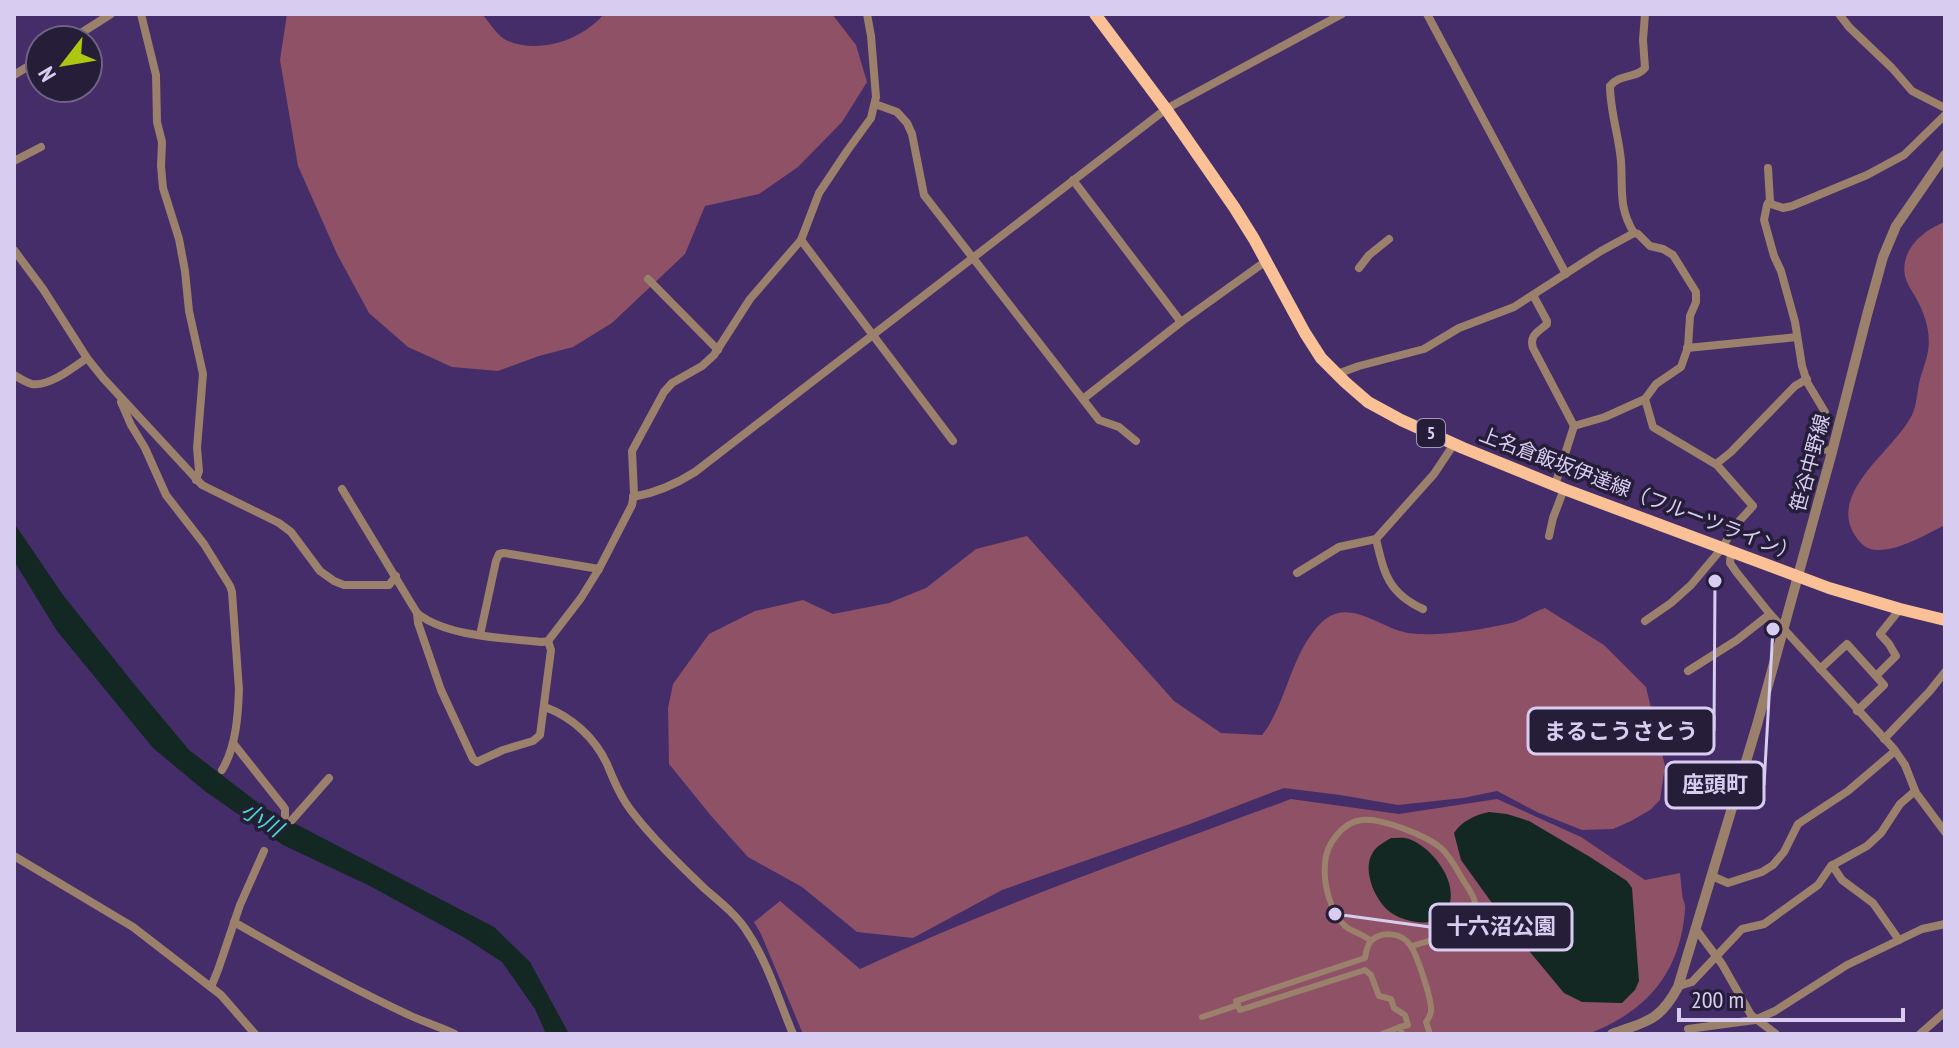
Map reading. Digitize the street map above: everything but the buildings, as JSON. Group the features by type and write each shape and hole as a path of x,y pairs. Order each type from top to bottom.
{"main road":[{"name":"上名倉飯坂伊達線（フルーツライン）","path":"1095,14 1234,207 1312,345 1355,392 1401,420 1559,487 1798,577 1945,620"}],"street":[{"path":"141,14 156,75 163,188 179,239 189,311 203,374 197,448 199,471 196,480"},
{"path":"342,489 417,613 427,621 480,635 548,641 599,569 632,505 632,451 664,392 680,376 710,360 718,350 750,299 801,240 819,193 871,118 876,97 867,14"},
{"path":"633,497 660,491 695,472 1166,109 1342,14"},
{"path":"1427,14 1566,274"},
{"path":"1574,426 1605,417 1645,399 1656,384 1680,369 1687,348 1690,316 1696,302 1696,292 1673,255 1650,246 1634,233 1622,206 1621,159 1610,86 1616,79 1640,74 1645,68 1645,14"},
{"path":"1839,14 1912,91 1945,108"},
{"path":"875,104 897,112 907,123 924,195 1099,420 1119,427 1136,441"},
{"path":"1768,203 1783,208 1792,206 1867,175 1904,155 1945,115"},
{"path":"14,161 41,147"},
{"name":"笹谷中野線","path":"1612,1034 1659,1015 1679,986 1798,577 1889,240 1945,155"},
{"path":"1768,168 1770,201 1764,220 1784,283 1802,366 1825,412 1821,448 1832,452"},
{"path":"1073,180 1181,322"},
{"path":"1337,374 1424,349 1459,328 1504,311 1533,295 1634,233"},
{"path":"1359,268 1389,239"},
{"path":"801,240 953,441"},
{"path":"14,250 56,307 87,358 196,480 279,523 291,532 320,571 334,581 344,585 389,585 396,576"},
{"path":"1083,399 1181,322 1266,261"},
{"path":"648,279 718,350"},
{"path":"1533,295 1547,318 1547,324 1533,335 1533,348 1574,426 1549,536"},
{"path":"1687,348 1797,337"},
{"path":"14,375 31,384 44,384 87,358"},
{"path":"1716,464 1795,386 1807,379"},
{"path":"120,397 160,486 204,544 230,586 239,690 233,743 222,770"},
{"path":"1645,399 1653,427 1716,464 1753,506 1733,528 1727,549 1730,563 1783,630 1895,751 1905,765 1915,791 1945,832"},
{"path":"1297,573 1339,547 1376,539 1434,474 1454,444"},
{"path":"1376,539 1387,580 1423,609"},
{"path":"1645,621 1671,603 1727,549"},
{"path":"480,635 499,554 599,569"},
{"path":"1876,676 1896,656 1880,632 1900,609"},
{"path":"417,613 432,666 477,762 538,738 542,728 551,650 548,641"},
{"path":"1688,671 1737,640 1770,614"},
{"path":"1820,669 1847,644 1884,685 1857,711"},
{"path":"1884,739 1945,672"},
{"path":"545,707 579,727 596,744 630,810 747,930 793,1034"},
{"path":"233,743 283,806 288,818 329,778"},
{"path":"1712,876 1728,883 1762,872 1773,865 1784,852 1798,824 1848,791 1895,751"},
{"path":"1679,986 1692,982 1742,929 1764,924 1818,885 1832,865 1874,839 1900,804 1915,791"},
{"path":"1371,941 1346,927 1336,913 1330,899 1324,865 1331,842 1338,834 1351,824 1365,819 1383,823 1443,849 1473,896 1476,905 1473,912 1453,931 1412,946"},
{"path":"211,987 240,905 264,851"},
{"path":"14,856 133,927 221,995 255,1034"},
{"path":"1832,865 1842,880 1873,903 1899,940"},
{"path":"234,922 294,957 455,1034"},
{"path":"1688,1029 1755,1020 1847,965 1922,929 1945,924"},
{"path":"1695,928 1718,957 1751,1015 1776,1034"},
{"path":"1382,1034 1401,1031 1408,1025 1405,1015 1394,1008 1391,999 1379,996 1371,975 1365,970 1240,1010 1236,1001 1365,958 1371,941 1382,935 1400,936 1412,946 1428,992 1431,1011 1426,1022 1430,1034"},
{"path":"1202,1017 1238,1005"},
{"path":"1920,1034 1945,1012"}],"shaded area":[{"path":"287,14 482,14 504,39 533,46 572,37 604,14 832,14 856,45 867,82 842,122 798,167 759,194 705,206 685,254 612,323 573,347 498,371 452,367 408,347 369,313 337,254 298,166 280,60"},
{"path":"1945,222 1945,525 1890,549 1869,548 1861,543 1850,526 1849,509 1854,492 1912,415 1928,349 1925,319 1905,276 1906,258 1921,236"},
{"path":"1027,536 1174,701 1221,733 1262,735 1278,708 1311,634 1332,615 1353,613 1408,633 1433,634 1511,623 1545,608 1604,645 1646,687 1665,766 1660,800 1650,810 1613,829 1582,830 1539,813 1497,791 1398,805 1284,788 1002,890 913,938 857,932 802,887 748,857 669,764 668,708 673,684 709,634 755,611 803,600 833,614 889,603 926,588 976,549"},
{"path":"1291,799 1399,814 1497,799 1581,837 1645,880 1680,873 1685,908 1676,953 1667,972 1643,1002 1609,1025 1588,1034 803,1034 754,922 780,901 860,969 1020,901"}],"water":[{"name":"小川","path":"14,523 63,595 189,750 265,808 494,927 530,962 569,1034 546,1034 535,1009 502,962 370,886 283,845 206,792 153,748 57,631 14,561"},
{"path":"1489,812 1529,821 1627,881 1632,888 1639,981 1622,1003 1582,1002 1564,993 1510,928 1461,860 1454,833 1469,819"},
{"path":"1391,838 1407,838 1417,843 1440,865 1451,893 1447,911 1441,917 1426,922 1409,921 1393,914 1381,903 1372,887 1369,861 1376,849"}],"place":[{"name":"まるこうさとう","path":"1715,581"},
{"name":"座頭町","path":"1773,629"},
{"name":"十六沼公園","path":"1335,914"}]}
